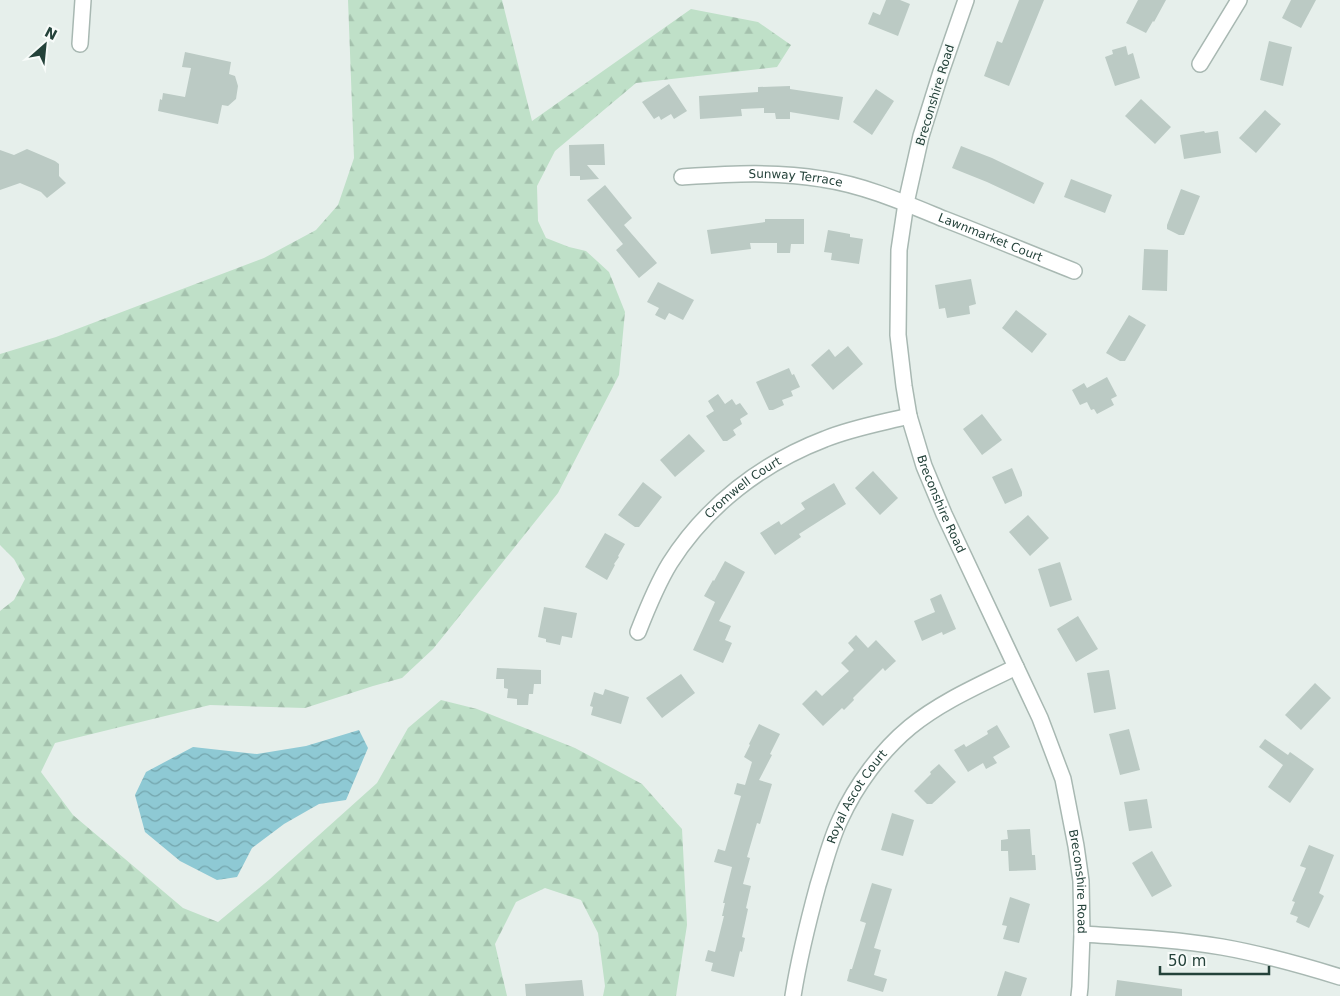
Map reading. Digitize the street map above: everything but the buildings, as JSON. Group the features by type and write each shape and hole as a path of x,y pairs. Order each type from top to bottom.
{"street":[{"path":"80,44 84,0"},
{"name":"Breconshire Road","path":"966,0 921,136 906,203 899,250 898,335 909,416 927,474 1040,718 1063,779 1081,881 1082,934 1078,996"},
{"path":"1200,64 1239,0"},
{"name":"Sunway Terrace","path":"682,177 735,173 777,173 824,179 906,203"},
{"name":"Lawnmarket Court","path":"906,203 1074,271"},
{"name":"Cromwell Court","path":"638,632 652,598 670,564 697,527 714,508 737,488 762,470 791,453 825,438 909,416"},
{"name":"Royal Ascot Court","path":"792,996 810,914 829,848 852,796 870,770 910,727 962,693 1016,667"},
{"path":"1082,934 1167,939 1222,947 1283,960 1340,977"}],"green space":[{"path":"348,0 502,0 532,121 691,9 758,22 791,45 777,67 636,83 555,151 537,186 538,221 546,238 586,251 609,272 625,312 619,375 558,493 433,649 402,678 305,708 210,705 55,743 41,772 73,815 183,908 218,922 270,879 377,783 408,728 441,700 477,709 575,748 642,784 682,829 687,925 676,996 603,996 605,986 598,933 581,900 545,888 516,902 495,944 507,996 0,996 0,611 14,600 25,579 14,559 0,545 0,354 56,337 264,258 316,230 338,205 354,158"}],"water":[{"path":"359,730 368,748 346,800 319,804 284,824 252,848 237,877 217,880 180,861 145,832 135,795 146,772 193,747 257,754 306,746"}]}
